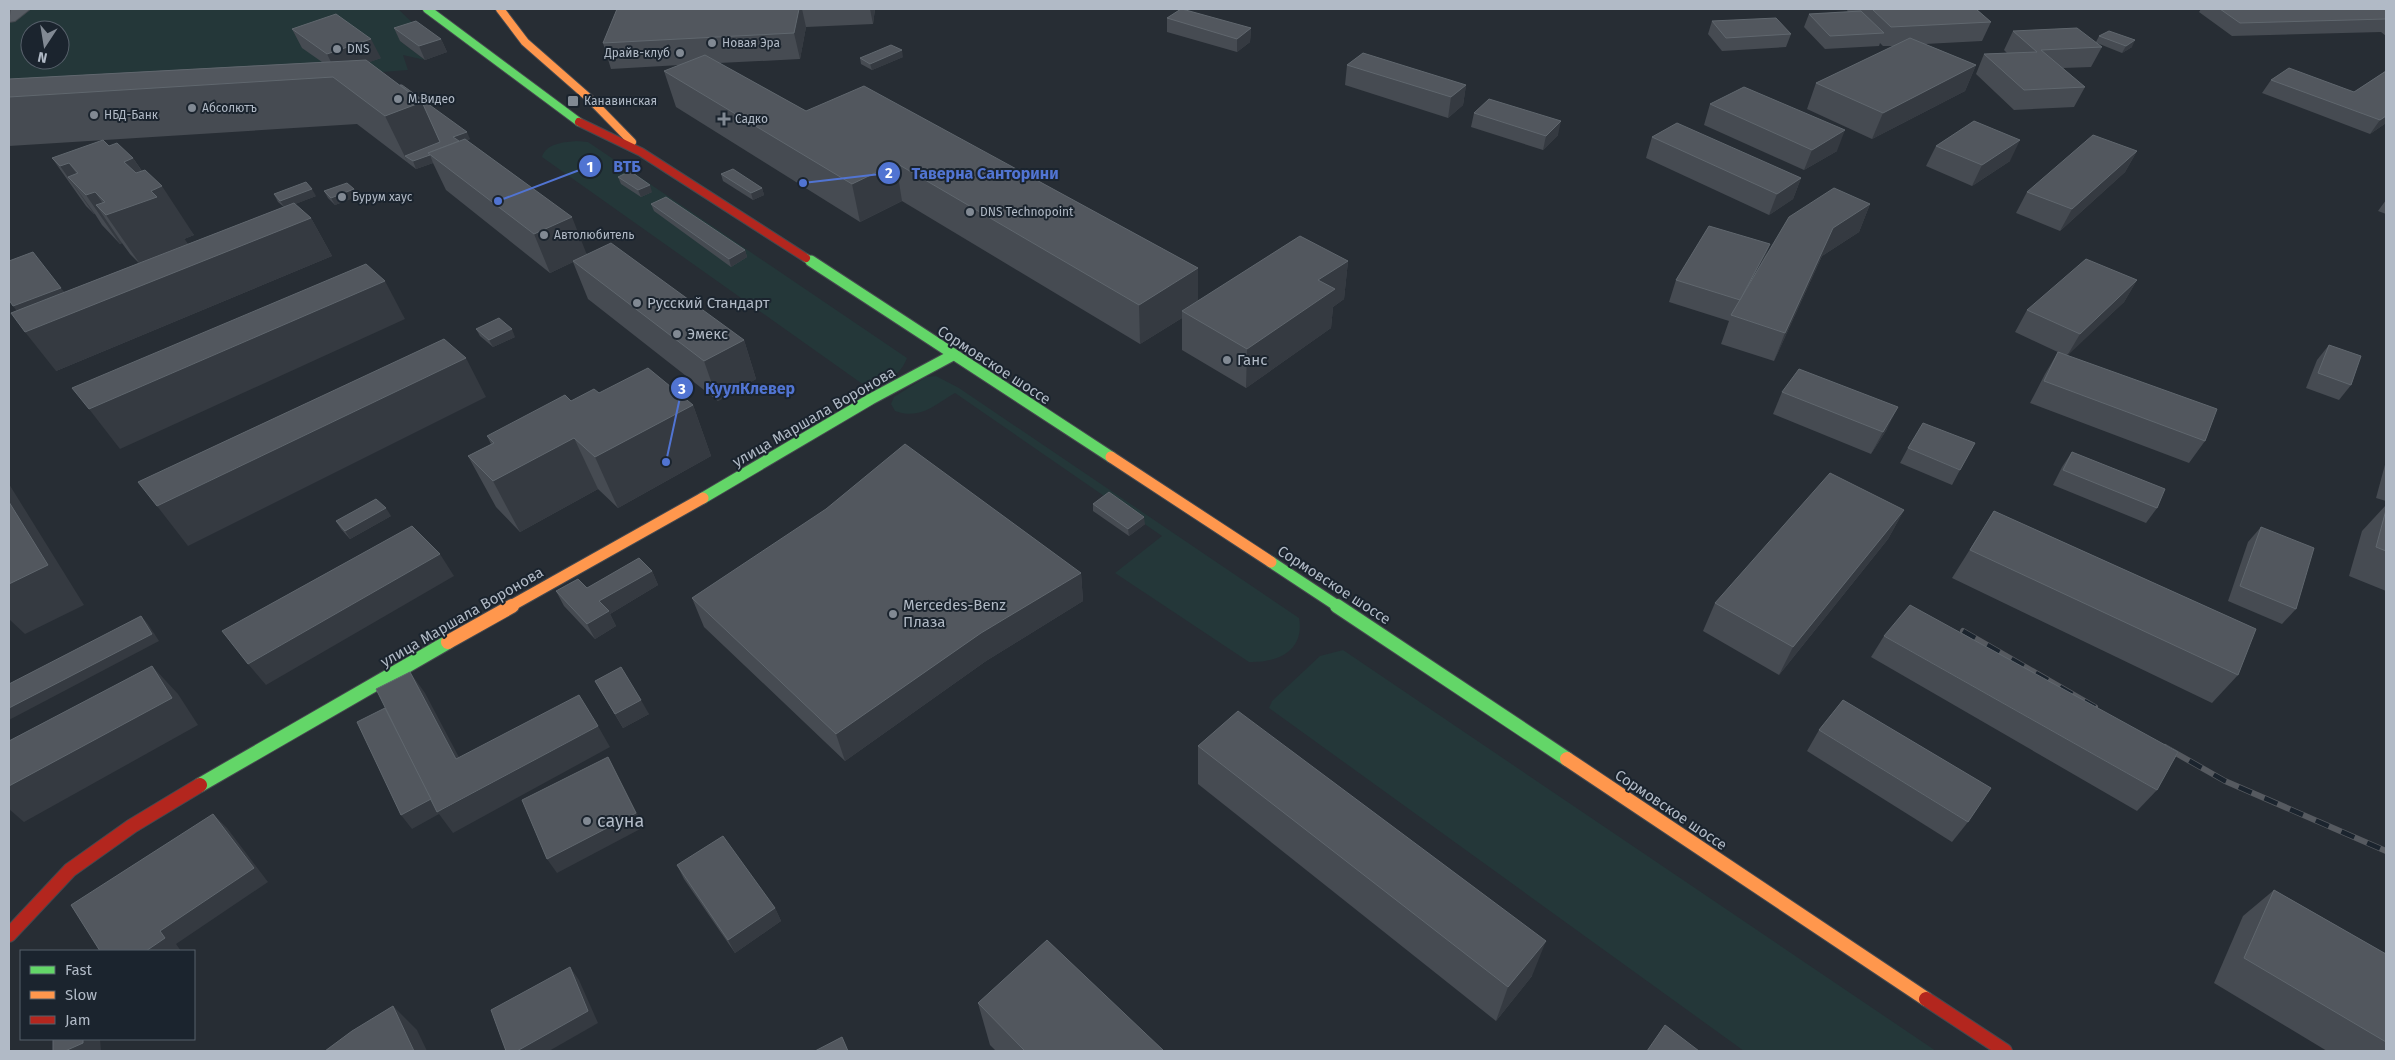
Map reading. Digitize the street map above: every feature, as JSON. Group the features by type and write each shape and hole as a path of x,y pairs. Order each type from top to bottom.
{"main road":[{"name":"Сормовское шоссе","path":"428,9 466,35 535,92 585,126 641,152 953,355 1349,613 2005,1051"},
{"name":"Сормовское шоссе","path":"503,10 531,50 597,104 641,152"},
{"path":"462,19 466,35"},
{"name":"улица Маршала Воронова","path":"9,935 70,870 132,826 294,729 766,462 871,399 953,355"}],"street":[{"path":"9,17 22,9"}],"shaded area":[{"path":"29,9 398,9 417,27 400,41 425,60 403,55 408,70 9,101 9,21"},
{"path":"577,141 588,142 907,358 904,365 895,375 882,382 861,383 542,157 544,152 552,146"},
{"path":"936,376 959,388 1299,618 1300,629 1298,639 1293,647 1279,657 1259,662 1249,662 1115,573 1162,536 955,393 933,407 919,413 912,414 895,411 891,404 894,397 926,377"},
{"path":"1343,650 1936,1051 1744,1051 1269,708 1272,701 1320,656"}],"building":[{"path":"617,9 799,9 794,33 603,43"},
{"path":"1181,9 1251,28 1237,39 1167,18"},
{"path":"1872,9 1976,9 1991,22 1891,27"},
{"path":"2220,9 2386,9 2386,19 2240,23"},
{"path":"1861,11 1884,33 1830,36 1809,14"},
{"path":"336,14 371,39 327,54 292,29"},
{"path":"1776,18 1791,34 1726,38 1712,21"},
{"path":"416,21 441,39 419,46 394,28"},
{"path":"2077,28 2102,47 2041,50 2085,87 2024,90 1984,54 2037,52 2013,31"},
{"path":"2109,31 2135,40 2126,46 2099,36"},
{"path":"1910,38 1976,65 1883,113 1816,83"},
{"path":"891,45 902,50 870,64 860,58"},
{"path":"1363,53 1466,85 1451,97 1347,65"},
{"path":"705,55 806,111 864,86 1198,268 1139,305 896,163 852,184 664,71"},
{"path":"366,60 422,102 385,116 333,77 9,97 9,79"},
{"path":"2289,68 2354,92 2386,71 2386,116 2380,120 2271,80"},
{"path":"400,85 467,132 453,137 459,141 428,153 430,155 413,161 405,156 440,142 422,102"},
{"path":"1744,87 1845,130 1812,150 1710,104"},
{"path":"1489,99 1561,121 1546,136 1474,113"},
{"path":"1974,121 2020,140 1982,165 1936,146"},
{"path":"1677,123 1801,178 1777,194 1652,137"},
{"path":"2093,135 2137,151 2072,209 2027,192"},
{"path":"465,139 572,217 534,234 428,153"},
{"path":"103,140 109,146 117,143 133,158 124,162 136,173 145,170 162,186 151,191 157,197 106,215 96,205 105,202 95,192 86,195 68,177 78,173 69,163 60,166 52,158"},
{"path":"733,169 762,188 751,193 721,174"},
{"path":"630,171 650,185 638,190 618,177"},
{"path":"306,182 312,189 280,201 274,194"},
{"path":"347,183 354,189 331,198 324,191"},
{"path":"1834,188 1870,204 1833,228 1785,333 1731,315 1789,217"},
{"path":"666,197 745,250 729,259 651,204"},
{"path":"294,203 311,218 25,332 11,313"},
{"path":"1709,226 1770,244 1740,300 1676,280"},
{"path":"1300,236 1348,261 1318,280 1335,289 1247,349 1182,311"},
{"path":"611,243 744,340 704,361 573,261"},
{"path":"33,252 61,288 13,306 9,300 9,261"},
{"path":"2086,259 2137,280 2080,334 2027,310"},
{"path":"366,264 385,281 89,409 72,388"},
{"path":"499,318 512,329 489,340 476,329"},
{"path":"444,339 466,358 157,506 138,482"},
{"path":"2329,345 2361,356 2351,385 2318,373"},
{"path":"2058,352 2217,409 2205,441 2044,381"},
{"path":"648,368 693,405 595,457 574,438 493,481 468,456 494,443 487,436 565,395 571,401 594,389 599,393"},
{"path":"1799,369 1898,407 1883,432 1782,392"},
{"path":"1923,423 1975,443 1960,470 1908,448"},
{"name":"Mercedes-Benz Плаза","path":"905,444 1081,573 981,633 836,734 692,598 826,509"},
{"path":"2072,452 2165,489 2157,508 2063,470"},
{"path":"1830,473 1904,510 1793,647 1715,603"},
{"path":"1109,492 1144,517 1128,529 1093,504"},
{"path":"376,499 386,508 345,531 336,521"},
{"path":"9,502 48,565 9,584"},
{"path":"2386,510 2386,551 2376,547"},
{"path":"1994,511 2256,629 2238,675 1970,550"},
{"path":"412,526 440,554 248,664 222,631"},
{"path":"2261,527 2314,548 2296,609 2240,586"},
{"path":"639,558 652,571 599,601 609,611 587,624 556,591 578,579 587,588"},
{"path":"1910,605 2178,752 2157,790 1884,636"},
{"path":"141,616 152,634 9,708 9,684"},
{"path":"152,666 172,698 9,786 9,741"},
{"path":"621,667 641,700 615,714 595,681"},
{"path":"410,672 456,759 579,695 598,726 437,812 376,689"},
{"path":"1843,700 1991,788 1968,822 1819,730"},
{"path":"385,708 431,799 401,815 357,722"},
{"path":"1238,711 1546,941 1508,987 1198,746"},
{"name":"сауна","path":"608,757 636,813 547,859 522,800"},
{"path":"213,814 254,868 160,931 165,938 147,950 99,950 71,905"},
{"path":"723,836 775,908 728,940 677,865"},
{"path":"2274,890 2386,954 2386,1042 2244,958"},
{"path":"1047,940 1164,1051 1025,1051 978,1003"},
{"path":"570,967 588,1011 517,1051 506,1051 491,1010"},
{"path":"393,1006 414,1051 325,1051 352,1031"},
{"path":"1665,1025 1699,1051 1647,1051"},
{"path":"842,1037 848,1051 815,1051"},
{"path":"53,1040 83,1040 83,1043 65,1051 53,1051"}],"railway":[{"path":"1963,631 2095,707"},
{"path":"2165,747 2225,781 2386,851"}],"traffic: fast":[{"path":"427,9 579,122"},
{"path":"806,258 1111,457"},
{"path":"703,498 871,399 953,355"},
{"path":"1271,562 1567,759"},
{"path":"200,785 448,642"}],"traffic: slow":[{"path":"500,9 525,42 590,99 632,142"},
{"path":"1111,457 1271,562"},
{"path":"448,642 703,498"},
{"path":"1567,759 1926,999"}],"traffic: jam":[{"path":"579,122 641,152 806,258"},
{"path":"9,935 70,870 132,826 200,785"},
{"path":"1926,999 2005,1051"}],"place":[{"name":"Новая Эра","path":"712,43"},
{"name":"DNS","path":"337,49"},
{"name":"Драйв-клуб","path":"680,53"},
{"name":"М.Видео","path":"398,99"},
{"name":"Канавинская","path":"573,101"},
{"name":"Абсолютъ","path":"192,108"},
{"name":"НБД-Банк","path":"94,115"},
{"name":"Садко","path":"724,119"},
{"name":"Таверна Санторини","path":"803,183"},
{"name":"Бурум хаус","path":"342,197"},
{"name":"ВТБ","path":"498,201"},
{"name":"DNS Technopoint","path":"970,212"},
{"name":"Автолюбитель","path":"544,235"},
{"name":"Русский Стандарт","path":"637,303"},
{"name":"Эмекс","path":"677,334"},
{"name":"Ганс","path":"1227,360"},
{"name":"КуулКлевер","path":"666,462"},
{"name":"Mercedes-Benz Плаза","path":"893,614"},
{"name":"сауна","path":"587,821"}]}
